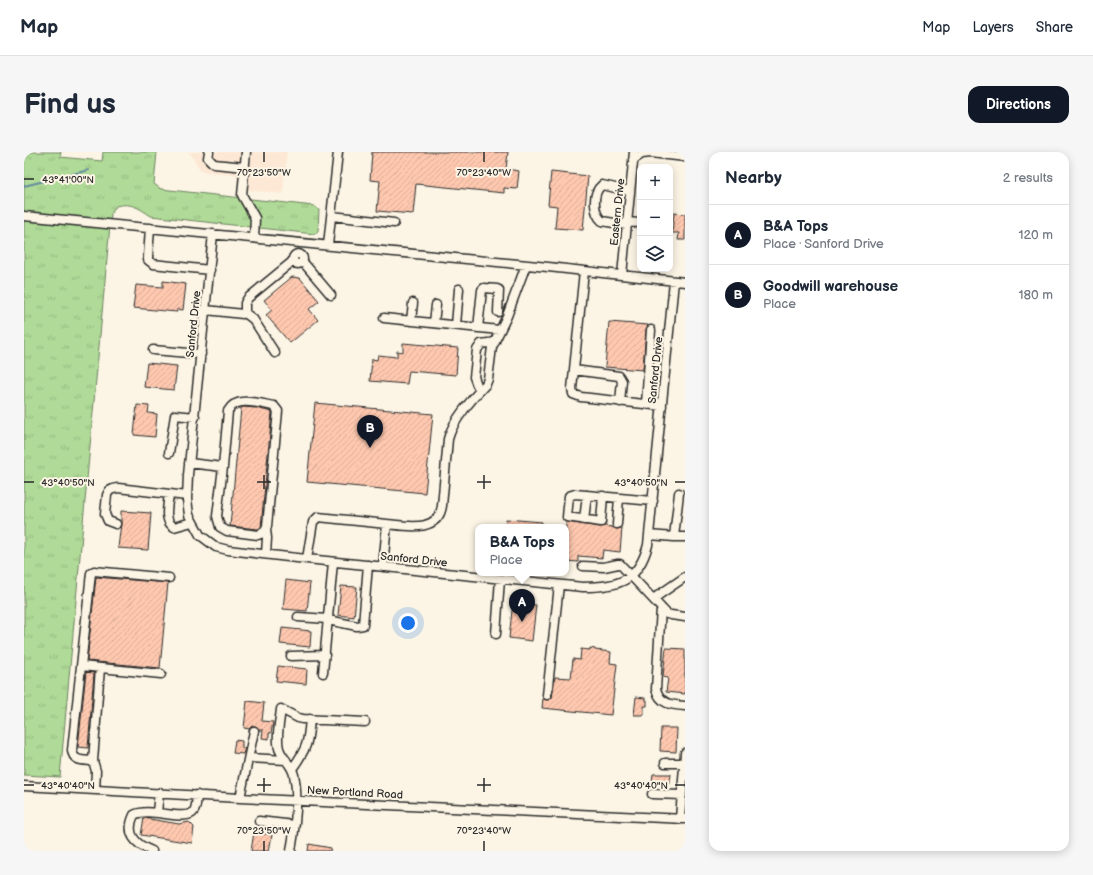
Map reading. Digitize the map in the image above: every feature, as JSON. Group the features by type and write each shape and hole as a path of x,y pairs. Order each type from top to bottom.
{"street":[{"path":"209,152 208,158 214,164 245,167"},
{"path":"246,152 242,195 255,218 254,238"},
{"path":"328,245 338,152"},
{"path":"633,156 651,153 664,153 685,157"},
{"name":"Eastern Drive","path":"622,275 633,156"},
{"path":"629,191 602,185 597,191 596,212 602,221 637,223"},
{"path":"24,216 300,242 685,282"},
{"path":"332,216 394,223"},
{"path":"150,228 148,260 153,264 210,270"},
{"name":"Sanford Drive","path":"213,234 189,463 187,496 189,515 200,535 216,547 228,550 382,567 475,575"},
{"path":"300,242 301,258 331,295"},
{"path":"245,313 245,303 248,298 293,261 294,257 301,258"},
{"path":"307,559 313,522 318,517 387,524 426,526 435,521 439,516 442,506 450,432 458,419 486,384 492,347 526,265"},
{"path":"584,271 572,389 574,394 581,397 662,406"},
{"name":"Sanford Drive","path":"487,576 559,585 600,587 618,584 631,576 643,560 648,545 653,500 674,281"},
{"path":"478,328 482,290 484,288 500,290 498,312"},
{"path":"456,325 459,289"},
{"path":"411,321 413,303"},
{"path":"434,323 436,305"},
{"path":"206,310 245,313 253,319 275,353"},
{"path":"384,318 499,330"},
{"path":"646,404 651,330"},
{"path":"480,390 474,381 477,350 481,344 495,342"},
{"path":"153,350 201,354"},
{"path":"574,370 619,376 622,381 620,402"},
{"path":"266,530 262,534 258,535 227,531 220,527 217,516 228,411 230,407 237,402 274,406 278,410 266,530 266,554"},
{"path":"169,453 175,415 195,417"},
{"path":"189,463 223,467"},
{"path":"116,524 108,521 105,514 107,495 113,489 187,496"},
{"path":"674,537 679,493"},
{"path":"169,494 167,518 170,525 174,527 192,522"},
{"path":"603,496 601,522 570,518 567,516 570,495 574,494 603,496 619,498 653,500"},
{"path":"584,520 587,495"},
{"path":"617,524 619,498"},
{"path":"382,567 387,524"},
{"path":"649,534 685,538"},
{"path":"323,674 334,562"},
{"path":"583,566 604,567 620,564 661,608 670,615 685,617"},
{"path":"298,617 328,620 357,626 363,625 368,565"},
{"path":"93,761 75,758 72,755 90,576 92,572 169,578"},
{"path":"496,634 499,577"},
{"path":"653,599 685,577"},
{"path":"547,695 559,585"},
{"path":"661,608 656,689 661,699 666,703 685,706"},
{"path":"291,656 325,655"},
{"path":"81,666 161,674"},
{"path":"95,790 96,771 93,761 100,668"},
{"path":"291,851 294,825 295,783 292,769 280,751 278,743 281,709 298,718 365,722"},
{"path":"292,769 302,755 307,744 310,719"},
{"path":"240,798 254,731"},
{"path":"683,819 685,753"},
{"path":"249,758 286,760"},
{"path":"665,763 684,763"},
{"name":"New Portland Road","path":"24,786 683,819"},
{"path":"652,794 683,790"},
{"path":"157,812 158,793"},
{"path":"152,851 144,848 134,840 131,832 134,814 144,811 190,815 194,812 197,795"},
{"path":"259,822 294,825"}],"shaded area":[{"path":"189,152 287,152 283,194 247,190 247,185 237,184 238,176 201,171"}],"green space":[{"path":"24,152 61,152 60,157 102,161 103,152 157,152 154,184 161,189 314,206 319,210 318,232 314,234 151,216 139,208 131,205 116,206 111,214 60,777 24,775"}],"building":[{"path":"372,152 508,152 506,169 519,171 517,189 504,188 504,193 416,184 413,214 377,211 380,181 370,180"},
{"path":"551,172 588,176 583,230 555,228 557,206 548,205"},
{"path":"674,213 685,214 685,240 678,240 679,233 673,233"},
{"path":"292,277 300,278 319,301 309,309 318,320 290,343 266,315 272,310 264,300"},
{"path":"163,281 186,284 183,310 177,309 177,312 133,308 136,285 163,287"},
{"path":"609,322 648,325 646,330 643,370 605,367"},
{"path":"403,343 458,348 456,375 409,371 407,384 370,381 372,359 377,360 378,355 397,357 397,351 403,352"},
{"path":"147,363 177,366 174,390 144,387"},
{"path":"315,403 433,414 425,493 307,482"},
{"path":"137,405 149,406 148,413 157,414 155,437 134,435"},
{"path":"241,408 256,408 272,412 261,527 258,529 230,526"},
{"path":"121,511 151,513 148,550 118,548"},
{"path":"506,519 542,522 542,524 505,524"},
{"path":"566,522 600,527 605,526 616,529 622,528 620,552 603,550 602,558 578,556 578,562 569,561 569,524 566,524"},
{"path":"96,577 168,583 160,668 87,661"},
{"path":"286,580 310,583 307,611 283,609"},
{"path":"341,586 357,587 354,617 338,615"},
{"path":"513,602 536,605 532,641 509,638"},
{"path":"282,628 311,631 310,647 280,644"},
{"path":"590,648 611,652 610,663 617,664 611,715 542,708 543,698 547,700 552,698 555,677 571,678 573,659 580,660 581,649 590,650"},
{"path":"666,648 685,649 685,694 666,692 668,678 663,677"},
{"path":"278,666 307,669 306,684 276,681"},
{"path":"86,672 94,673 88,748 78,747"},
{"path":"636,697 645,698 645,700 647,700 647,706 644,706 644,715 634,715"},
{"path":"247,701 264,703 262,721 273,722 271,733 269,733 269,739 262,738 263,730 259,730 255,726 252,726 249,729 244,728"},
{"path":"661,728 677,728 676,752 660,751"},
{"path":"235,740 242,741 242,748 245,748 243,754 233,753"},
{"path":"653,774 671,774 670,783 652,782"},
{"path":"144,818 179,824 189,822 194,827 192,843 141,835"},
{"path":"254,832 272,835 269,851 251,851"},
{"path":"309,844 331,848 330,851 308,851"}],"waterway":[{"path":"24,186 89,170"}],"place":[{"name":"Goodwill warehouse","path":"370,448"},
{"name":"B&A Tops","path":"522,622"}]}
